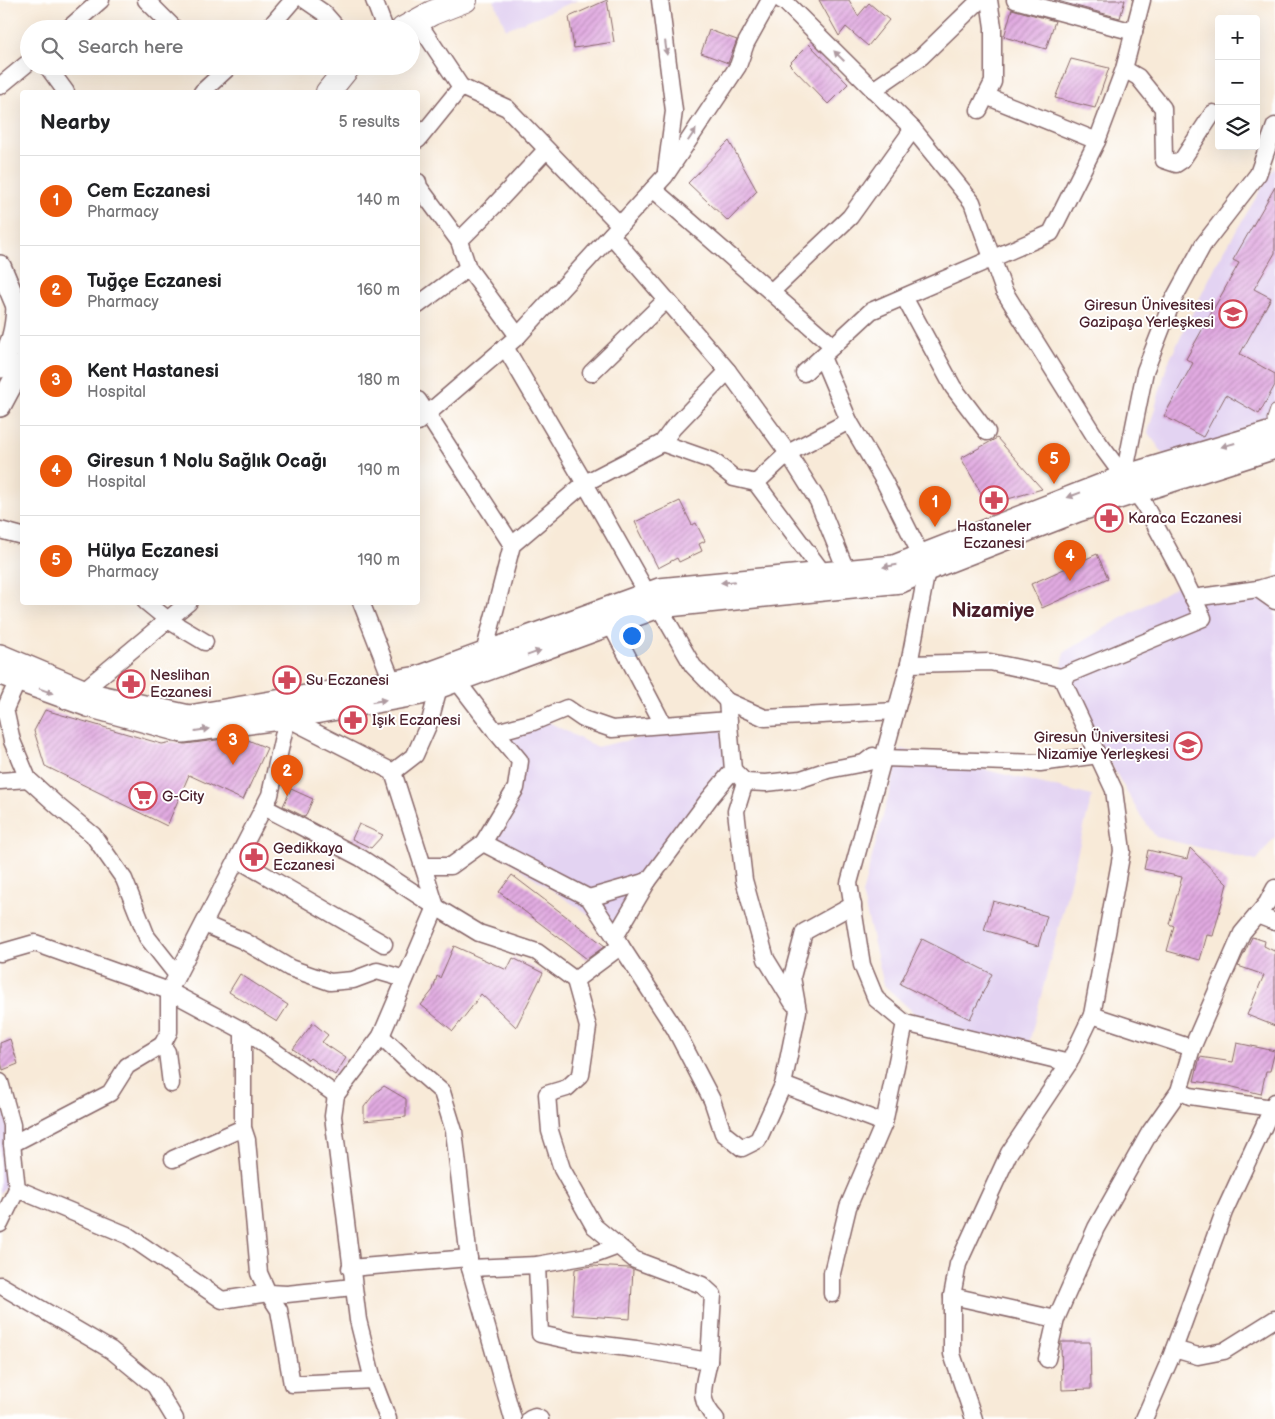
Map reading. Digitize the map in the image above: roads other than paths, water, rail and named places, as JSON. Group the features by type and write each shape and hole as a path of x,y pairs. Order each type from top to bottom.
{"main road":[{"path":"419,20 452,2"},
{"path":"330,90 342,75"}],"street":[{"path":"78,20 101,0"},
{"path":"146,0 166,20"},
{"path":"276,20 293,0"},
{"path":"305,0 324,13 330,20"},
{"path":"374,0 382,20"},
{"path":"660,0 674,111 665,176"},
{"path":"512,545 422,418 518,336 665,176 738,66 746,43 770,0"},
{"path":"781,0 912,129 972,202 1004,291 1099,443 1144,504 1203,618 1061,677 990,662 909,664"},
{"path":"873,90 921,56 980,0"},
{"path":"988,0 993,27 993,82 982,103 1097,140"},
{"path":"1015,0 1134,32"},
{"path":"804,373 871,311 1050,233 1097,140 1124,69 1142,0"},
{"path":"420,37 461,87 506,108 546,150 616,230 666,300 728,372 788,453 818,501 846,570"},
{"path":"0,86 20,69"},
{"path":"1124,69 1138,77 1163,108 1164,160 1176,164 1182,160 1213,113"},
{"path":"54,75 65,90"},
{"path":"204,90 217,75"},
{"path":"420,138 461,87"},
{"path":"1130,484 1145,371 1172,302 1203,245 1258,174 1275,126"},
{"path":"771,292 850,217 912,129"},
{"path":"458,240 493,207 546,150"},
{"path":"654,188 771,292 827,351 849,421 884,481 924,562 909,664 849,883 862,965 876,999 905,1024 1069,1063"},
{"path":"420,189 458,240 468,268 518,336"},
{"path":"0,266 20,312 0,406"},
{"path":"420,304 468,268"},
{"path":"904,297 952,387 987,432"},
{"path":"591,372 666,300"},
{"path":"505,347 693,666 727,701 765,718 896,711"},
{"path":"484,653 512,545 585,483 662,443 673,428 728,372"},
{"path":"756,483 788,453 849,421"},
{"path":"0,655 13,673 88,706 183,732 286,718 421,694 611,625 653,600 659,588 924,562 1130,484 1274,437"},
{"path":"662,443 713,461 734,478 756,483 823,573"},
{"path":"0,530 20,535"},
{"path":"13,673 84,690 95,695 189,716 418,677 484,653 653,600 901,582 924,562"},
{"path":"1193,598 1258,589 1275,584"},
{"path":"1258,589 1275,601"},
{"path":"150,605 168,620 206,642"},
{"path":"84,690 186,605"},
{"path":"362,605 392,682"},
{"path":"611,625 664,724"},
{"path":"13,673 5,709 12,741 28,779 93,835 124,879 146,937 177,975"},
{"path":"974,1419 952,1354 952,1296 958,1264 1010,1153 1069,1063 1092,1015 1122,851 1114,790 1061,677"},
{"path":"423,866 451,866 484,843 516,788 520,761 496,732 448,684"},
{"path":"393,772 415,756 448,684"},
{"path":"727,701 733,770 745,782 766,783 801,779 828,770 864,763 885,751 1040,763 1098,756"},
{"path":"496,732 533,722 568,708 583,719 612,729 728,720"},
{"path":"286,718 393,772 436,908 381,1036 336,1095 332,1116 358,1320 373,1380 388,1419"},
{"path":"12,1144 110,1093 127,1066 162,1045 169,1032 169,991 270,795 286,718"},
{"path":"575,980 618,942 648,881 709,798 733,770"},
{"path":"0,781 28,779"},
{"path":"745,782 736,811 744,880 766,959 798,1011"},
{"path":"264,808 361,858 436,908 479,933 537,952 575,980 588,1027 581,1075 567,1088 547,1094 550,1131 562,1169 594,1226 635,1260 702,1285 713,1295 709,1361 702,1396 716,1419"},
{"path":"484,843 589,898 675,1030 712,1100 723,1133 742,1148 758,1140 782,1085 798,1011 792,977 804,932 853,904"},
{"path":"237,859 384,944"},
{"path":"589,898 648,881"},
{"path":"1047,1359 1056,1319 1096,1228 1150,1132 1179,1091 1192,1048 1242,933 1267,903 1275,888"},
{"path":"1257,915 1275,922"},
{"path":"204,924 244,941 290,968 330,982 353,980 377,971 405,979"},
{"path":"0,953 35,943 169,991 253,1036 336,1095"},
{"path":"1092,1015 1192,1048"},
{"path":"832,1294 832,1272 848,1208 884,1123 905,1024"},
{"path":"243,1030 243,1128 247,1140 259,1273 268,1293 279,1310 292,1384 373,1380"},
{"path":"381,1036 442,1092 454,1131 469,1263 513,1419"},
{"path":"162,1045 167,1052 171,1084"},
{"path":"0,1082 12,1125 17,1189 1,1220"},
{"path":"782,1085 884,1123"},
{"path":"1144,1419 1174,1349 1224,1212 1273,1105 1190,1096 1179,1091"},
{"path":"173,1159 243,1128"},
{"path":"17,1189 127,1235 222,1300 268,1293 286,1294 353,1287"},
{"path":"350,1268 469,1263 537,1265 594,1255 618,1246"},
{"path":"537,1265 540,1334 572,1341 709,1361"},
{"path":"0,1285 111,1350 155,1386 175,1419"},
{"path":"952,1296 1056,1319"},
{"path":"1174,1349 1198,1356 1224,1351 1275,1319"},
{"path":"530,1419 535,1417 540,1419"}],"lane":[{"path":"1274,437 1272,419 1275,410"}],"place":[{"name":"Giresun Ünivesitesi Gazipaşa Yerleşkesi","path":"1233,314"},
{"name":"Hülya Eczanesi","path":"1054,484"},
{"name":"Hastaneler Eczanesi","path":"994,500"},
{"name":"Karaca Eczanesi","path":"1109,518"},
{"name":"Cem Eczanesi","path":"935,527"},
{"name":"Giresun 1 Nolu Sağlık Ocağı","path":"1070,581"},
{"name":"Su Eczanesi","path":"287,680"},
{"name":"Neslihan Eczanesi","path":"131,684"},
{"name":"Işık Eczanesi","path":"353,720"},
{"name":"Giresun Üniversitesi Nizamiye Yerleşkesi","path":"1188,746"},
{"name":"Kent Hastanesi","path":"233,765"},
{"name":"G-City","path":"143,796"},
{"name":"Tuğçe Eczanesi","path":"287,796"},
{"name":"Gedikkaya Eczanesi","path":"254,857"}],"district":[{"name":"Nizamiye","path":"993,611"}]}
